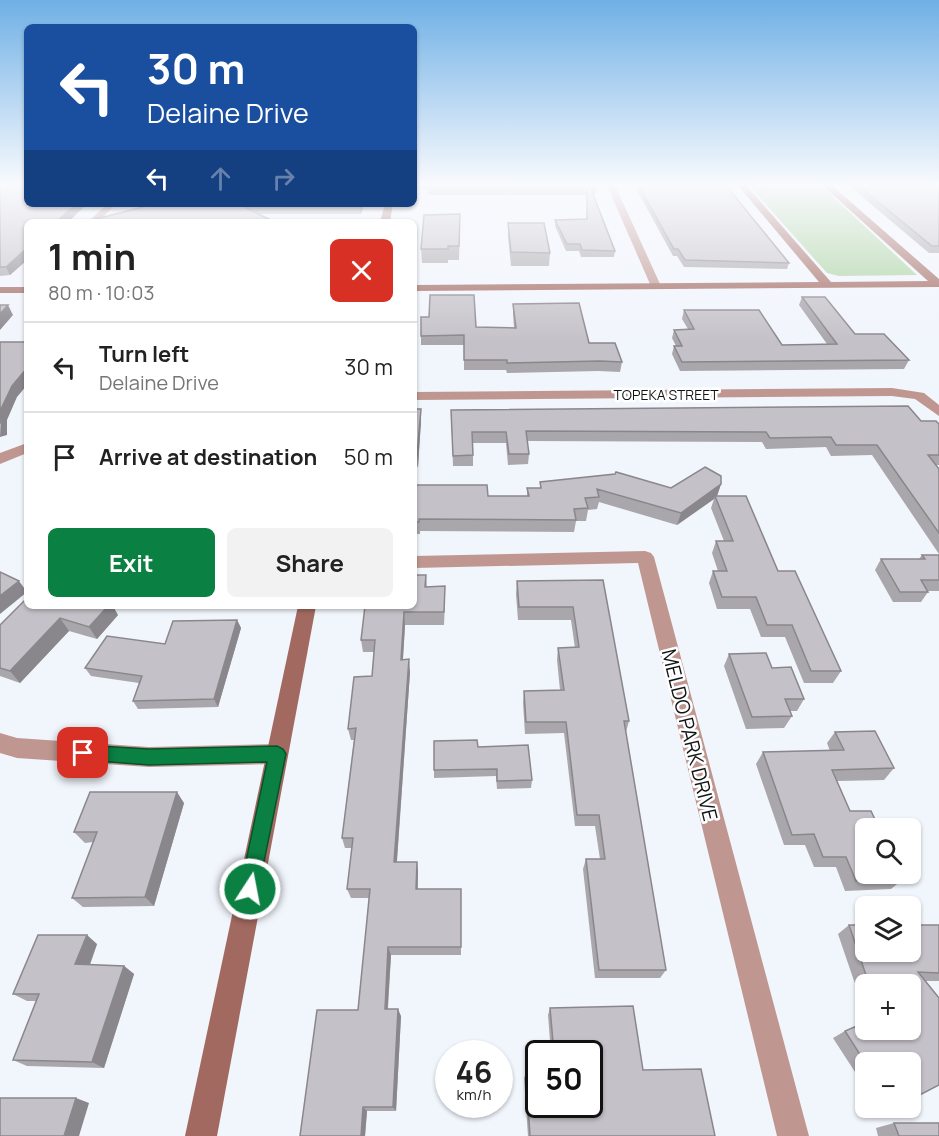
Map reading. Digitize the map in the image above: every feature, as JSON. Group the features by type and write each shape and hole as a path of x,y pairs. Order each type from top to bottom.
{"main road":[{"path":"786,236 828,285"},
{"path":"884,236 939,284"},
{"path":"417,288 655,284 939,284"},
{"path":"0,290 24,288"},
{"path":"201,1136 306,609"}],"street":[{"path":"634,236 655,284"},
{"name":"TOPEKA STREET","path":"417,396 892,392 919,396 939,412"},
{"path":"0,459 24,448"},
{"name":"MELDO PARK DRIVE","path":"417,562 645,557 793,1136"},
{"path":"0,743 17,748 149,757 277,754"}],"green space":[{"path":"794,236 875,236 917,275 839,276 827,273"}],"building":[{"path":"0,236 24,236 24,251 6,267 0,267"},
{"path":"422,236 459,236 459,246 448,246 448,249 421,249"},
{"path":"509,236 547,236 550,253 511,252"},
{"path":"563,236 609,236 615,251 582,250 580,244 567,244"},
{"path":"667,236 767,236 789,263 685,260 678,249 674,249"},
{"path":"920,236 939,236 939,246 932,246"},
{"path":"430,295 474,295 476,327 516,328 513,304 579,303 589,343 615,343 622,362 507,363 507,360 464,360 464,335 421,336 421,317 429,317"},
{"path":"802,297 825,297 855,334 884,334 909,360 682,362 674,346 682,346 674,330 694,329 684,310 759,310 782,345 837,344"},
{"path":"0,305 8,305 0,314"},
{"path":"0,342 24,342 24,372 12,386 1,409 0,424"},
{"path":"908,406 921,421 936,421 939,424 939,455 928,455 939,469 939,533 877,445 836,445 831,437 770,438 766,432 526,431 529,454 509,454 506,432 472,432 473,455 453,456 451,410"},
{"path":"417,409 421,409 417,455"},
{"path":"705,467 721,476 721,484 681,513 597,489 599,497 585,498 588,508 574,509 576,520 419,519 417,522 417,485 487,485 488,496 529,496 527,488 541,488 540,482 615,474 616,472 671,488"},
{"path":"715,496 746,496 778,571 795,571 841,671 811,671 792,625 767,625 756,597 722,597 713,571 727,571 716,541 733,541"},
{"path":"922,555 939,555 939,580 921,580 928,592 900,592 881,559 925,559"},
{"path":"0,572 19,581 0,596"},
{"path":"417,575 426,575 425,587 445,586 444,612 404,612 401,660 409,659 394,862 417,862 416,889 461,889 461,947 388,947 385,1009 398,1009 393,1107 363,1107 361,1136 300,1136 317,1010 358,1010 370,889 347,889 353,838 342,838 356,728 348,729 354,677 372,676 375,640 361,640 365,609 417,609"},
{"path":"603,580 629,721 624,721 666,970 599,970 586,859 605,859 599,815 577,815 566,722 526,722 524,691 564,690 558,648 579,647 573,607 519,607 517,581"},
{"path":"24,601 24,609 105,609 89,627 60,618 10,671 0,668 0,625"},
{"path":"237,620 214,699 133,701 142,676 85,668 107,636 165,644 173,621"},
{"path":"766,653 772,668 791,667 804,699 785,699 792,716 752,717 729,654"},
{"path":"875,731 894,768 832,770 850,811 871,811 874,818 855,818 855,879 846,857 823,857 814,834 792,835 763,752 844,750 835,732"},
{"path":"477,740 478,747 528,745 532,780 497,781 497,769 434,770 434,741"},
{"path":"90,792 177,792 145,897 72,898 97,832 74,832"},
{"path":"849,925 855,925 855,943"},
{"path":"921,925 939,925 939,973 866,974 862,962 921,962"},
{"path":"38,935 87,935 75,964 124,966 92,1062 13,1060 39,994 13,994"},
{"path":"921,976 939,998 939,1085 921,1094 921,1052 858,1052 845,1031 855,1027 855,1040 921,1040"},
{"path":"633,1006 643,1070 701,1069 715,1136 530,1136 529,1118 603,1118 603,1040 553,1040 550,1008"},
{"path":"0,1098 76,1098 64,1136 0,1136"},
{"path":"894,1123 939,1123 939,1136 899,1136"}],"route":[{"path":"83,753 149,757 277,754 250,889"}]}
